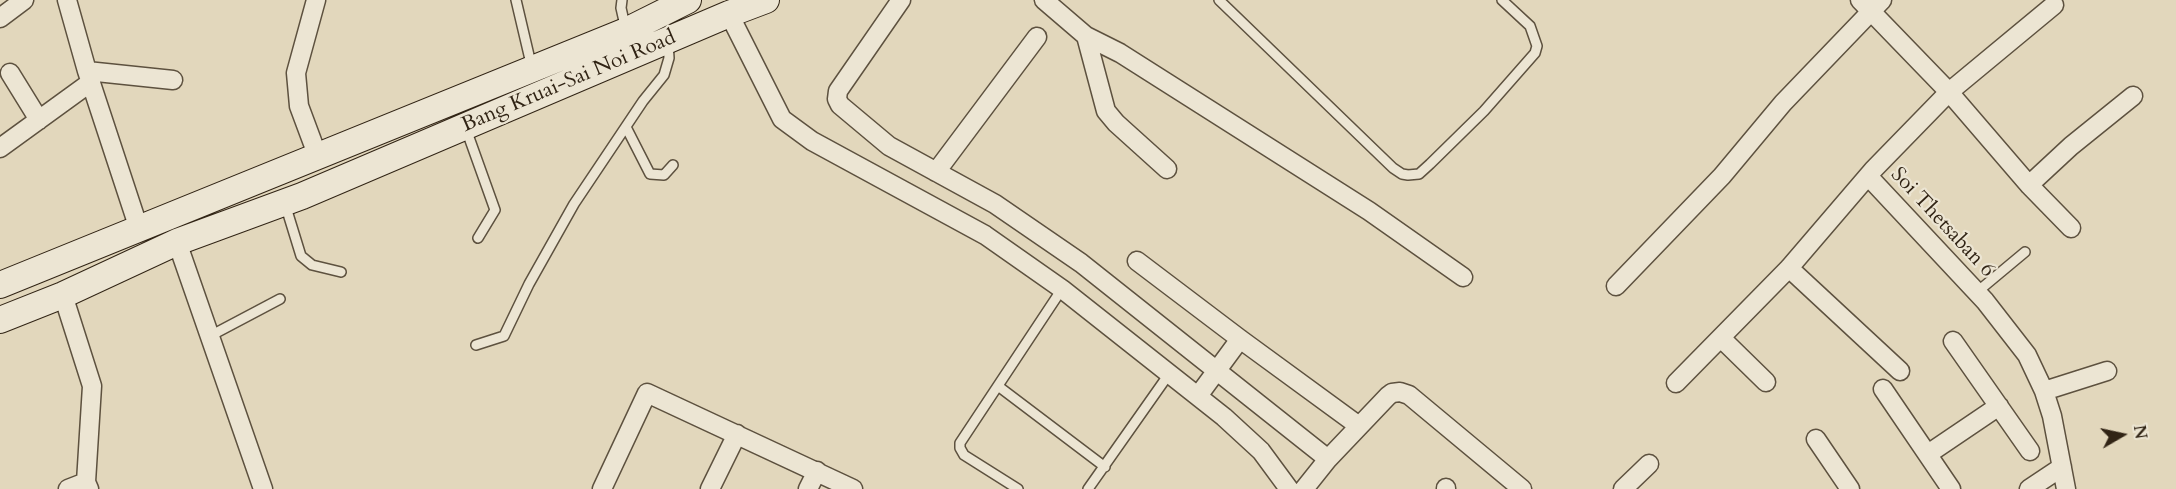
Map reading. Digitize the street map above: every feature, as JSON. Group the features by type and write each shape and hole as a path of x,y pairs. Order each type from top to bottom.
{"main road":[{"name":"Bang Kruai-Sai Noi Road","path":"0,285 626,31 688,0"},
{"name":"Bang Kruai-Sai Noi Road","path":"0,320 63,295 177,242 373,166 766,0"},
{"path":"362,139 373,166"}],"street":[{"path":"0,18 24,0"},
{"path":"67,0 89,77 139,229"},
{"path":"316,0 296,73 299,106 318,157"},
{"path":"902,0 838,91 837,99 840,105 889,146 995,204 1081,263 1328,459"},
{"path":"1044,0 1086,36 1120,53 1369,211 1463,277"},
{"path":"1616,286 1722,176 1783,102 1871,3 2029,185 2071,228"},
{"name":"Soi Thetsaban 6","path":"2054,5 1949,92 1868,177 1977,292 2026,355 2044,391 2052,416 2066,489"},
{"path":"729,14 782,119 812,141 984,236 1062,289 1224,417 1261,451 1282,485"},
{"path":"1086,36 1106,111 1116,123 1167,169"},
{"path":"936,172 1037,37"},
{"path":"10,73 39,120"},
{"path":"0,148 39,120 89,77 173,80"},
{"path":"2029,185 2133,96"},
{"path":"866,171 889,146"},
{"path":"1676,383 1789,268 1868,177"},
{"path":"177,242 263,489"},
{"path":"1137,261 1359,426"},
{"path":"1789,268 1900,371"},
{"path":"63,295 92,386 88,485 68,489"},
{"path":"1721,338 1766,382"},
{"path":"1198,396 1240,339"},
{"path":"1953,340 2030,451"},
{"path":"2044,391 2107,371"},
{"path":"1883,389 1951,489"},
{"path":"1304,489 1359,426 1392,393 1400,392 1409,395 1522,489"},
{"path":"602,489 647,393 854,489"},
{"path":"1928,454 1999,406"},
{"path":"710,489 737,434"},
{"path":"1816,439 1850,489"},
{"path":"1623,489 1649,464"},
{"path":"2029,489 2062,467"},
{"path":"808,489 817,471"}],"lane":[{"path":"516,0 532,69"},
{"path":"622,0 621,8 626,31"},
{"path":"1219,0 1394,168 1408,175 1419,174 1430,164 1484,111 1535,53 1536,38 1530,26 1502,0"},
{"path":"476,345 504,336 529,284 574,204 643,101 664,75 669,58 668,40"},
{"path":"465,127 495,210 478,238"},
{"path":"626,127 650,174 664,175 673,165"},
{"path":"285,202 301,256 312,265 341,272"},
{"path":"1977,292 2025,252"},
{"path":"1018,489 964,455 960,448 962,438 1062,289"},
{"path":"210,336 280,299"},
{"path":"1088,489 1169,374"},
{"path":"999,386 1105,467"}]}
